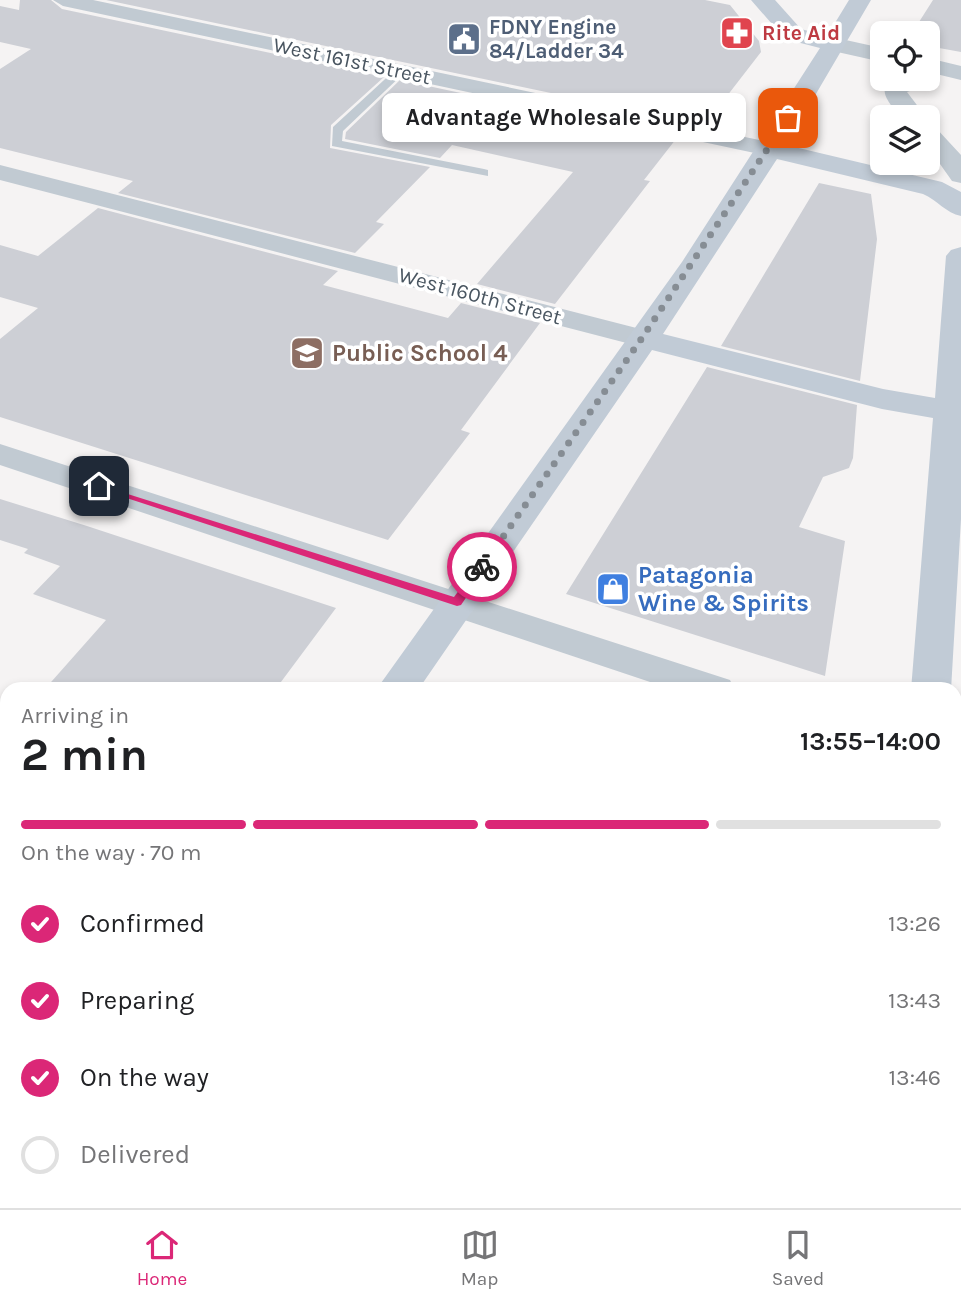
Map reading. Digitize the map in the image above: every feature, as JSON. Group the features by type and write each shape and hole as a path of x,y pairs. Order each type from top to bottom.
{"main road":[{"path":"762,0 793,34 832,44"},
{"path":"402,682 642,338 769,149 860,0"},
{"name":"West 161st Street","path":"769,149 932,188 948,195 961,208"},
{"path":"932,682 956,411 961,256"},
{"name":"West 160th Street","path":"642,338 882,399 956,411"}],"street":[{"name":"West 161st Street","path":"64,0 769,149"},
{"path":"832,44 870,52"},
{"path":"940,68 958,72"},
{"path":"940,75 958,72"},
{"path":"940,146 954,162 961,176"},
{"name":"West 160th Street","path":"0,172 642,338"},
{"path":"0,454 694,682"}],"lane":[{"path":"400,71 337,130 336,143 485,173"}],"building":[{"path":"20,0 51,0 62,9 384,77 331,125 330,148 430,167 376,222 384,224 355,253 118,193 133,181 0,148 0,69 31,49 0,42 0,6 19,10"},
{"path":"106,0 705,0 730,5 759,41 761,52 710,118 695,115 689,122"},
{"path":"933,0 961,0 961,52 940,48 940,21 920,21"},
{"path":"400,80 676,139 644,180 650,181 555,304 477,284 573,172 452,145 440,158 345,139 346,132"},
{"path":"819,183 871,194 877,239 860,381 721,346"},
{"path":"98,208 338,271 323,285 448,318 461,303 540,323 461,430 470,433 388,540 0,417 0,339 38,308 0,297 0,245 38,256"},
{"path":"707,367 857,405 853,458 849,468 823,477 799,527 845,541 825,676 566,594"},
{"path":"0,499 336,608 281,682 51,682 106,620 33,594 60,566 24,553 28,549 0,540"}],"way so far":[{"path":"482,567 642,338 788,118"}],"place":[{"name":"Rite Aid","path":"737,33"},
{"name":"FDNY Engine 84/Ladder 34","path":"464,39"},
{"name":"Advantage Wholesale Supply","path":"788,118"},
{"name":"Public School 4","path":"307,353"},
{"name":"Patagonia Wine & Spirits","path":"613,589"}],"route":[{"path":"99,486 457,602 482,567"}]}
